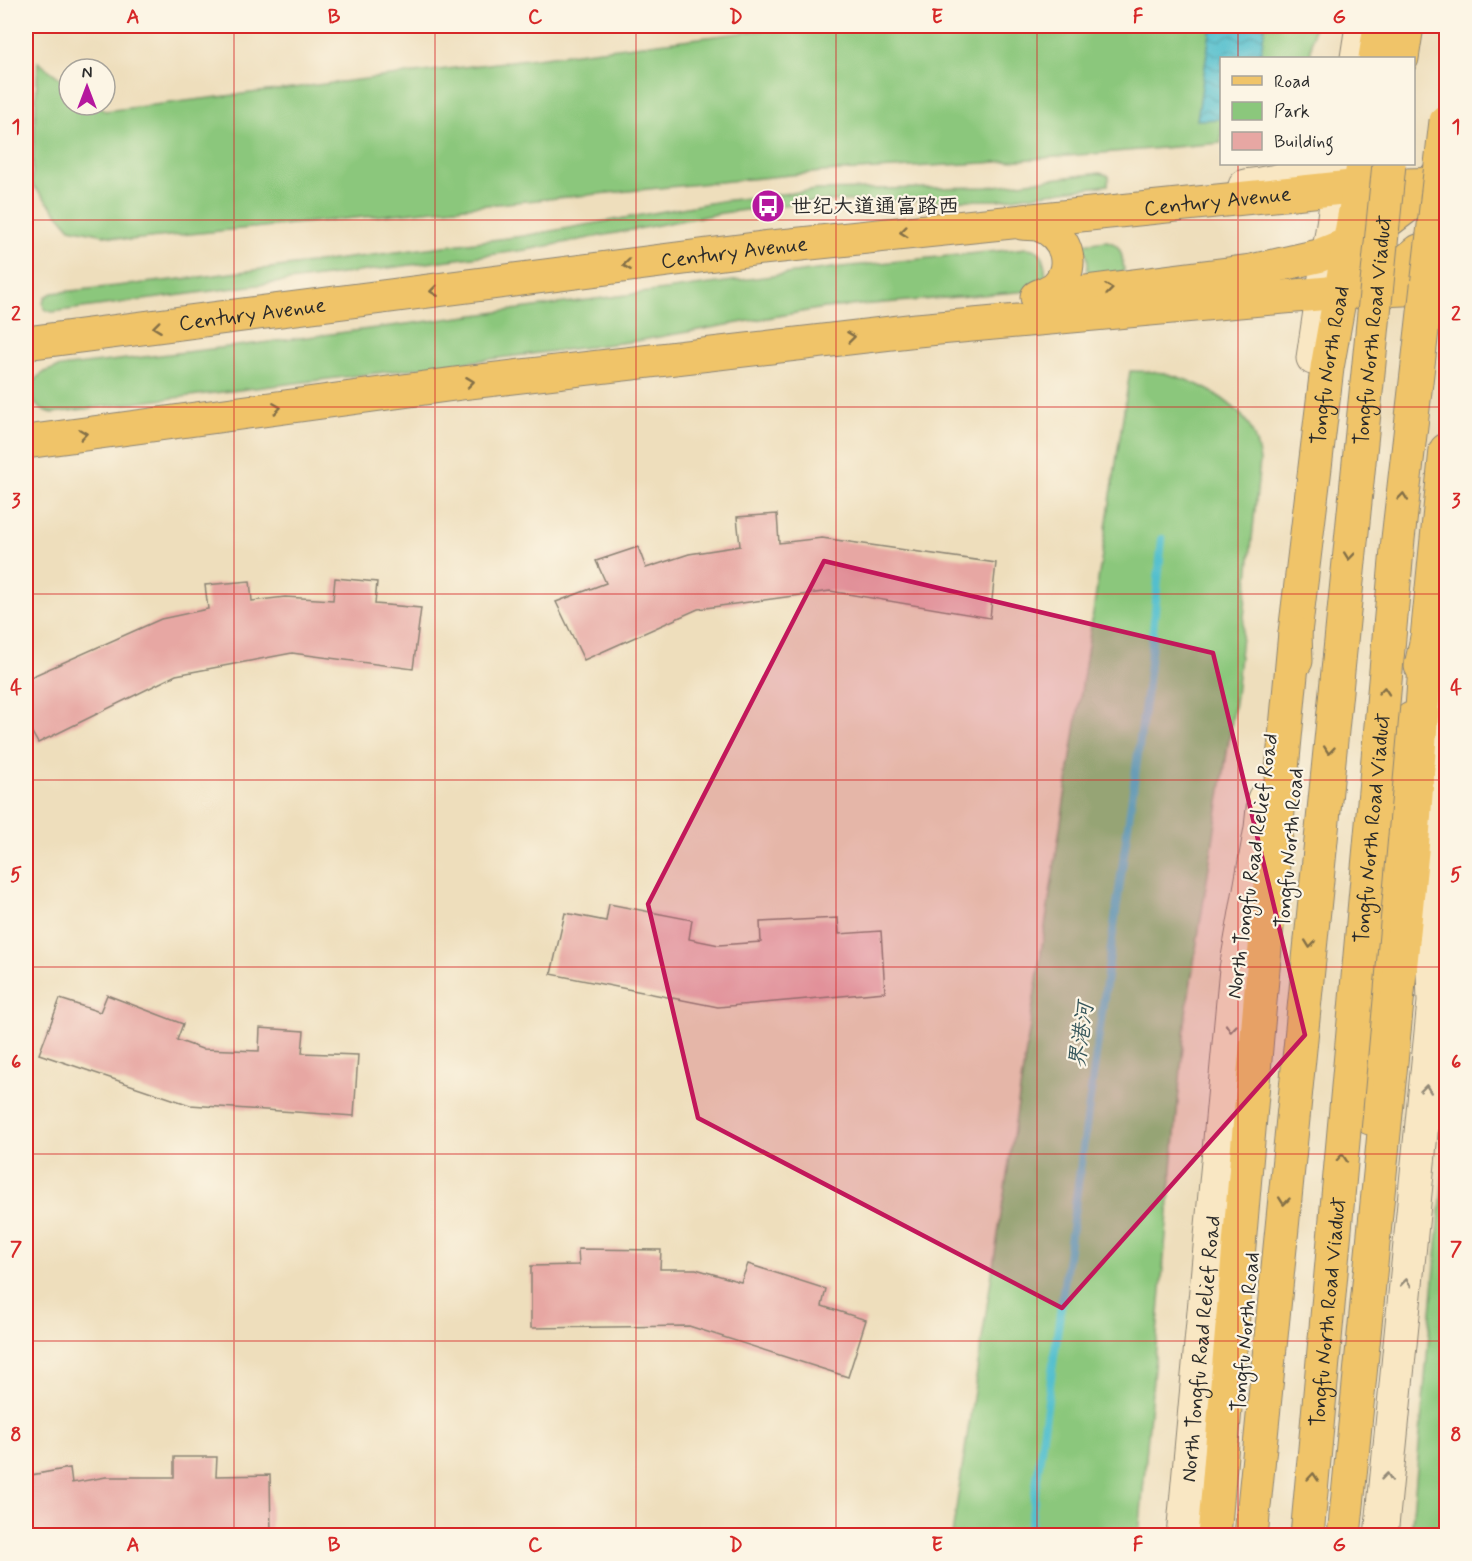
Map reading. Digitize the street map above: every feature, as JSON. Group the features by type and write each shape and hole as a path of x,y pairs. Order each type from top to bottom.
{"main road":[{"path":"1375,57 1380,26"},
{"path":"1402,57 1407,26"},
{"name":"Tongfu North Road Viaduct","path":"1307,1536 1398,539 1446,121"},
{"name":"Tongfu North Road Viaduct","path":"1251,1536 1389,165"},
{"path":"1340,247 1351,175"},
{"name":"Century Avenue","path":"26,344 762,248 1009,222 1351,175 1441,178"},
{"path":"637,362 832,318 1037,297 1251,271 1318,256 1368,236 1395,217 1441,178"},
{"path":"1009,222 1040,225 1057,236 1067,252 1067,272 1057,287 1037,297"},
{"name":"Tongfu North Road","path":"1227,1536 1297,757 1295,633 1312,489 1319,368 1359,306 1390,274 1419,251 1446,240"},
{"path":"26,442 462,382 917,330 1332,293 1446,287"},
{"path":"1312,419 1312,489"},
{"path":"1344,1536 1420,843 1437,638 1446,450"},
{"path":"1214,1536 1261,990 1295,633"},
{"path":"1336,1536 1397,788 1437,638"}],"street":[{"path":"1347,57 1351,26"},
{"path":"1358,57 1362,26"},
{"path":"947,227 1088,202 1271,182 1294,176 1310,165"},
{"name":"North Tongfu Road Relief Road","path":"1183,1536 1236,969 1261,828 1301,456 1340,247"},
{"path":"1301,456 1312,419 1319,368"},
{"path":"1437,638 1446,576"},
{"path":"1381,1536 1434,1002 1420,843"}],"highlighted area":[{"path":"824,561 1213,653 1305,1035 1062,1308 698,1118 648,904"}],"green space":[{"path":"797,26 1314,26 1310,57 1220,57 1220,143 984,163 822,172 129,240 70,228 32,184 38,62 57,76 57,117 117,117 117,110"},
{"path":"1100,173 1109,176 1108,185 998,200 817,201 722,213 526,250 52,312 44,309 43,303 45,297 52,293 200,277 523,236 721,201 817,190 987,187"},
{"path":"1107,241 1119,249 1124,271 1083,284 1088,264 1082,244"},
{"path":"1027,248 1041,253 1046,275 1029,291 824,308 636,341 52,413 38,406 31,395 33,383 38,377 62,367 832,268"},
{"path":"1130,371 1175,376 1199,385 1222,399 1232,406 1249,425 1260,461 1236,695 1186,1013 1139,1535 952,1535"},
{"path":"1446,1145 1446,1535 1411,1535"}],"water":[{"path":"1211,26 1265,26 1260,57 1220,57 1220,119 1197,120"}],"building":[{"path":"777,514 779,543 822,538 996,563 990,618 830,591 698,609 584,660 556,602 606,583 596,561 638,547 646,568 689,554 740,546 737,517"},
{"path":"335,578 377,582 375,604 421,608 413,669 292,653 176,675 38,743 26,722 26,679 161,619 208,609 205,585 250,581 252,601 285,597 333,600"},
{"path":"609,904 692,920 689,939 719,945 761,942 760,922 838,918 839,934 881,931 885,992 718,1007 551,974 565,913 606,921"},
{"path":"107,995 183,1024 177,1040 202,1049 259,1051 260,1028 304,1031 302,1053 358,1055 354,1116 190,1105 39,1054 60,999 100,1012"},
{"path":"578,1249 661,1250 660,1269 696,1269 741,1282 748,1264 826,1289 822,1306 866,1320 848,1377 689,1326 531,1328 531,1266 579,1265"},
{"path":"174,1457 217,1457 216,1476 270,1475 271,1536 26,1536 26,1476 70,1468 72,1483 106,1477 174,1477"}],"waterway":[{"name":"界港河","path":"1029,1536 1148,682 1162,539"}],"place":[{"name":"世纪大道通富路西","path":"768,206"}]}
